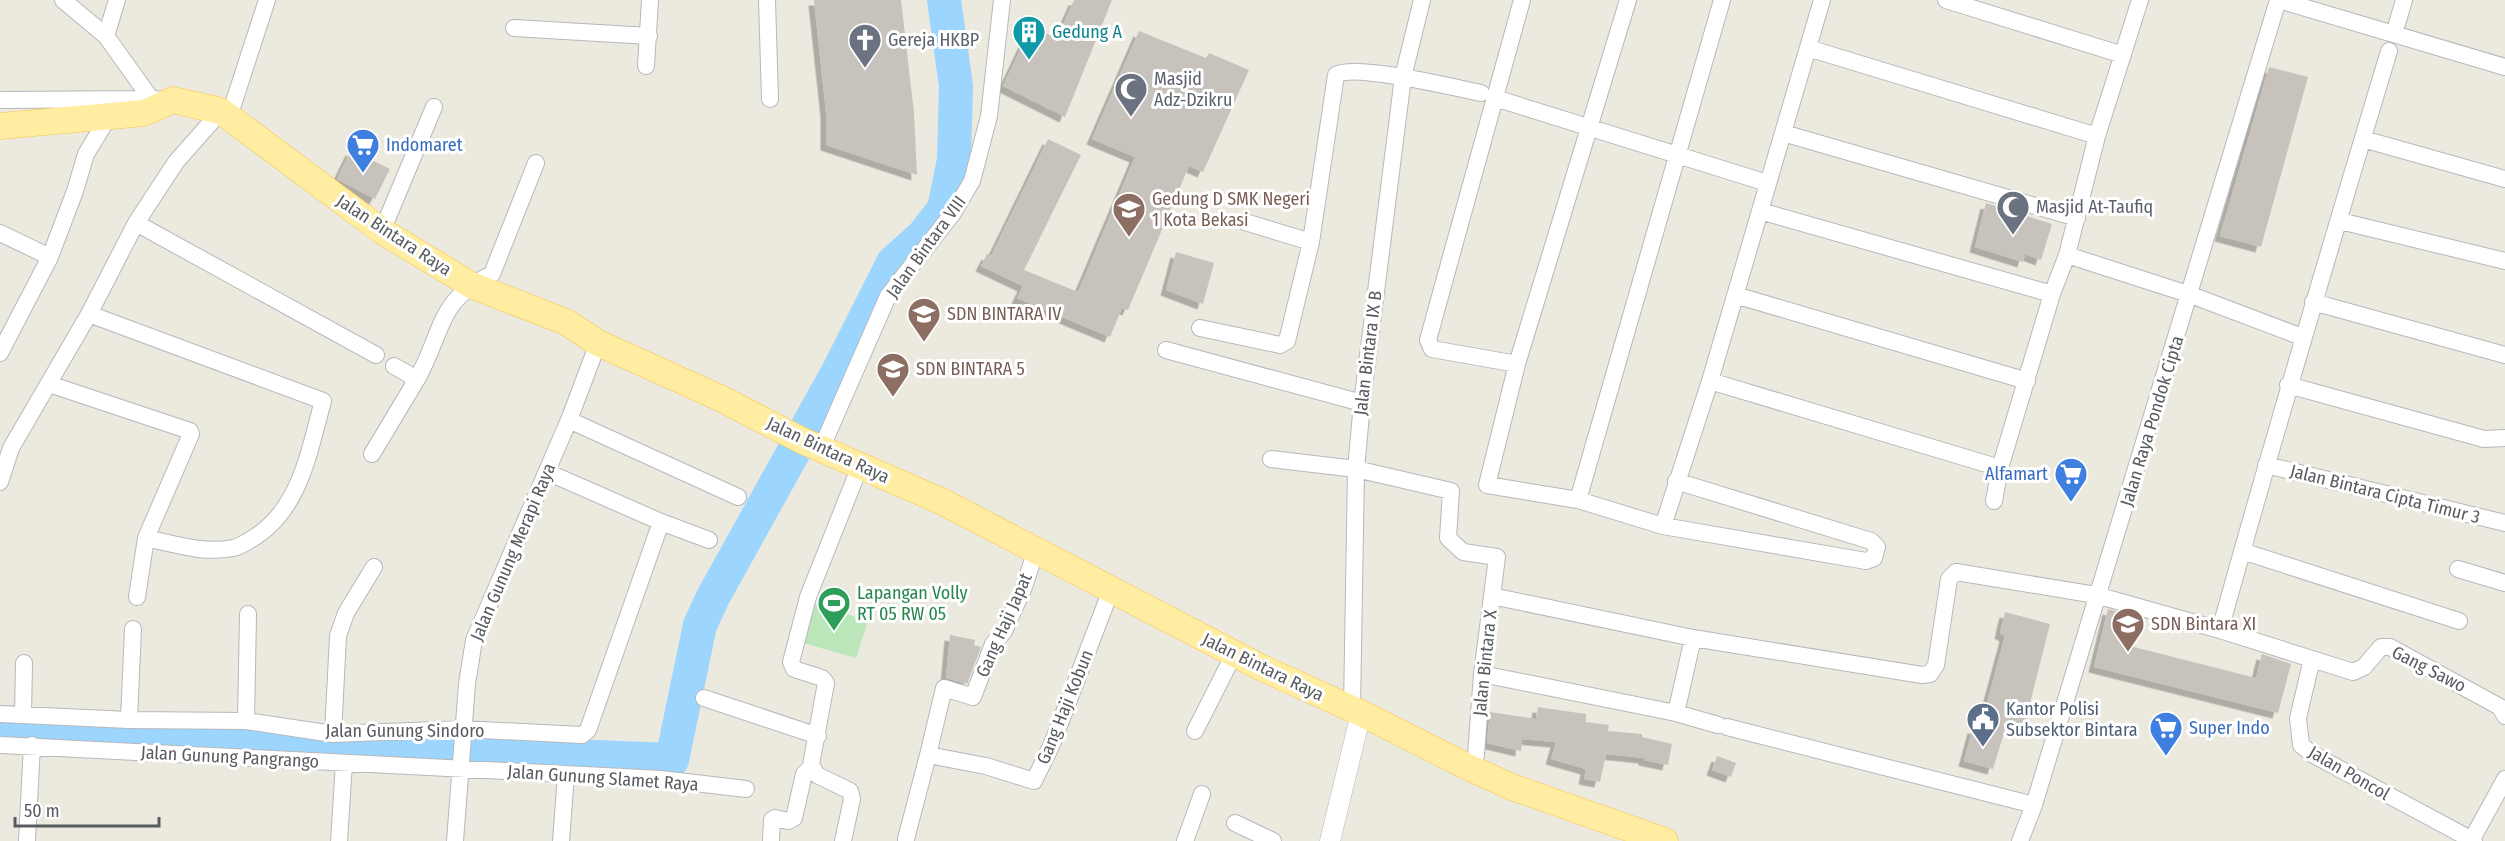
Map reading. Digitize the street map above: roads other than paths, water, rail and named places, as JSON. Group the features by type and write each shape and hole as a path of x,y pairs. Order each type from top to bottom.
{"main road":[{"name":"Jalan Bintara Raya","path":"162,99 225,114 382,231 471,285 566,322 598,343 812,445 943,502 1234,654 1357,711 1472,769 1512,787 1665,841"},
{"path":"0,126 144,113 162,99"}],"street":[{"path":"63,0 106,36 162,99"},
{"path":"106,36 117,0"},
{"path":"0,482 5,446 49,384 136,224 176,162 225,114 267,0"},
{"path":"646,66 650,0"},
{"path":"767,0 770,99"},
{"name":"Jalan Bintara VIII","path":"812,445 888,296 953,213 972,181 988,116 1002,0"},
{"name":"Jalan Bintara IX B","path":"1357,711 1356,469 1362,403 1403,77 1422,0"},
{"path":"1517,364 1432,349 1428,346 1488,96 1522,0"},
{"path":"1628,0 1591,128 1517,364 1487,485 1578,500 1663,526 1866,561 1874,558 1877,547 1871,541 1677,481"},
{"path":"1578,500 1679,156 1722,0"},
{"path":"1663,526 1710,381 1822,0"},
{"path":"1946,0 2123,55"},
{"path":"1994,501 2000,468 2052,294 2067,255 2097,136 2140,0"},
{"path":"2279,0 2505,67"},
{"name":"Jalan Raya Pondok Cipta","path":"2020,841 2034,805 2279,0"},
{"path":"2397,24 2404,0"},
{"path":"514,28 649,36"},
{"path":"1808,48 2097,136"},
{"path":"2220,630 2302,337 2340,221 2389,51"},
{"path":"1200,328 1284,344 1293,322 1311,242 1333,78 1340,72 1403,77 1488,96 1767,183"},
{"path":"0,100 162,99"},
{"path":"382,231 434,107"},
{"path":"0,353 50,257 75,191 86,154 109,116"},
{"path":"1783,133 2077,218"},
{"path":"2363,139 2505,179"},
{"path":"372,454 417,379 450,305 471,285 492,274 536,163"},
{"path":"1760,211 2052,294"},
{"path":"2340,221 2505,261"},
{"path":"1245,222 1311,242"},
{"path":"136,224 376,356"},
{"path":"0,233 50,257"},
{"path":"2067,255 2191,295 2302,337"},
{"path":"1735,295 2027,381"},
{"path":"2313,302 2505,355"},
{"path":"89,314 323,401 301,481 278,519 257,536 235,548 198,549 146,538"},
{"name":"Jalan Gunung Merapi Raya","path":"454,841 462,732 474,640 569,420 598,343"},
{"path":"1166,350 1362,403"},
{"path":"394,366 417,379"},
{"path":"1710,381 2000,468"},
{"path":"49,384 190,431 190,442 146,538 137,597"},
{"path":"2289,385 2484,439 2505,438"},
{"path":"569,420 738,497"},
{"path":"1271,459 1356,469"},
{"name":"Jalan Bintara Cipta Timur 3","path":"2266,465 2505,523"},
{"path":"771,841 772,820 775,818 788,821 794,818 804,774 812,766 826,683 822,678 794,669 791,662 808,597 860,466"},
{"name":"Jalan Bintara X","path":"1356,469 1451,491 1448,538 1463,552 1497,557 1482,674 1476,755 1472,769"},
{"path":"547,472 709,540"},
{"name":"Jalan Gunung Sindoro","path":"0,714 129,720 246,721 333,734 586,733 662,522"},
{"path":"2242,551 2459,621"},
{"name":"Gang Haji Japat","path":"929,751 944,688 973,697 993,644 1004,631 1024,587 1035,552"},
{"path":"333,734 338,636 346,613 374,567"},
{"path":"2458,569 2505,584"},
{"path":"1492,596 1693,638 1926,675 1933,671 1936,665 1949,579 1956,572 2097,596 2220,630 2312,659"},
{"name":"Gang Haji Kobun","path":"929,751 986,765 1034,782 1052,744 1111,590"},
{"path":"246,721 248,614"},
{"path":"129,720 133,629"},
{"path":"1677,713 1693,638"},
{"name":"Gang Sawo","path":"2312,659 2353,672 2364,667 2381,647 2390,647 2500,706 2505,716"},
{"path":"1195,731 1234,654"},
{"name":"Jalan Poncol","path":"2312,659 2298,718 2298,736 2301,745 2312,754 2472,841"},
{"path":"23,715 24,663"},
{"path":"1482,674 1677,713 2034,805"},
{"path":"704,698 818,736"},
{"path":"1330,841 1357,711"},
{"path":"27,841 32,745"},
{"name":"Jalan Gunung Pangrango","path":"0,746 32,745 344,763 460,765"},
{"path":"908,840 929,751"},
{"path":"339,841 344,763"},
{"name":"Jalan Gunung Slamet Raya","path":"460,765 566,775 681,780 746,789"},
{"path":"812,766 817,775 850,791 852,799 843,841"},
{"path":"561,841 566,775"},
{"path":"2472,841 2505,779"},
{"path":"1185,841 1202,794"},
{"path":"1235,823 1273,841"}],"waterway":[{"path":"0,722 448,751 672,760 700,625 713,597 839,370 893,263 923,236 944,209 954,160 956,86 944,0"}],"place":[{"name":"Gedung A","path":"1029,61"},
{"name":"Gereja HKBP","path":"865,69"},
{"name":"Masjid Adz-Dzikru","path":"1131,118"},
{"name":"Indomaret","path":"363,174"},
{"name":"Masjid At-Taufiq","path":"2013,236"},
{"name":"Gedung D SMK Negeri 1 Kota Bekasi","path":"1129,238"},
{"name":"SDN BINTARA IV","path":"924,343"},
{"name":"SDN BINTARA 5","path":"893,398"},
{"name":"Alfamart","path":"2071,503"},
{"name":"Lapangan Volly RT 05 RW 05","path":"834,632"},
{"name":"SDN Bintara XI","path":"2128,653"},
{"name":"Kantor Polisi Subsektor Bintara","path":"1983,748"},
{"name":"Super Indo","path":"2166,757"}]}
